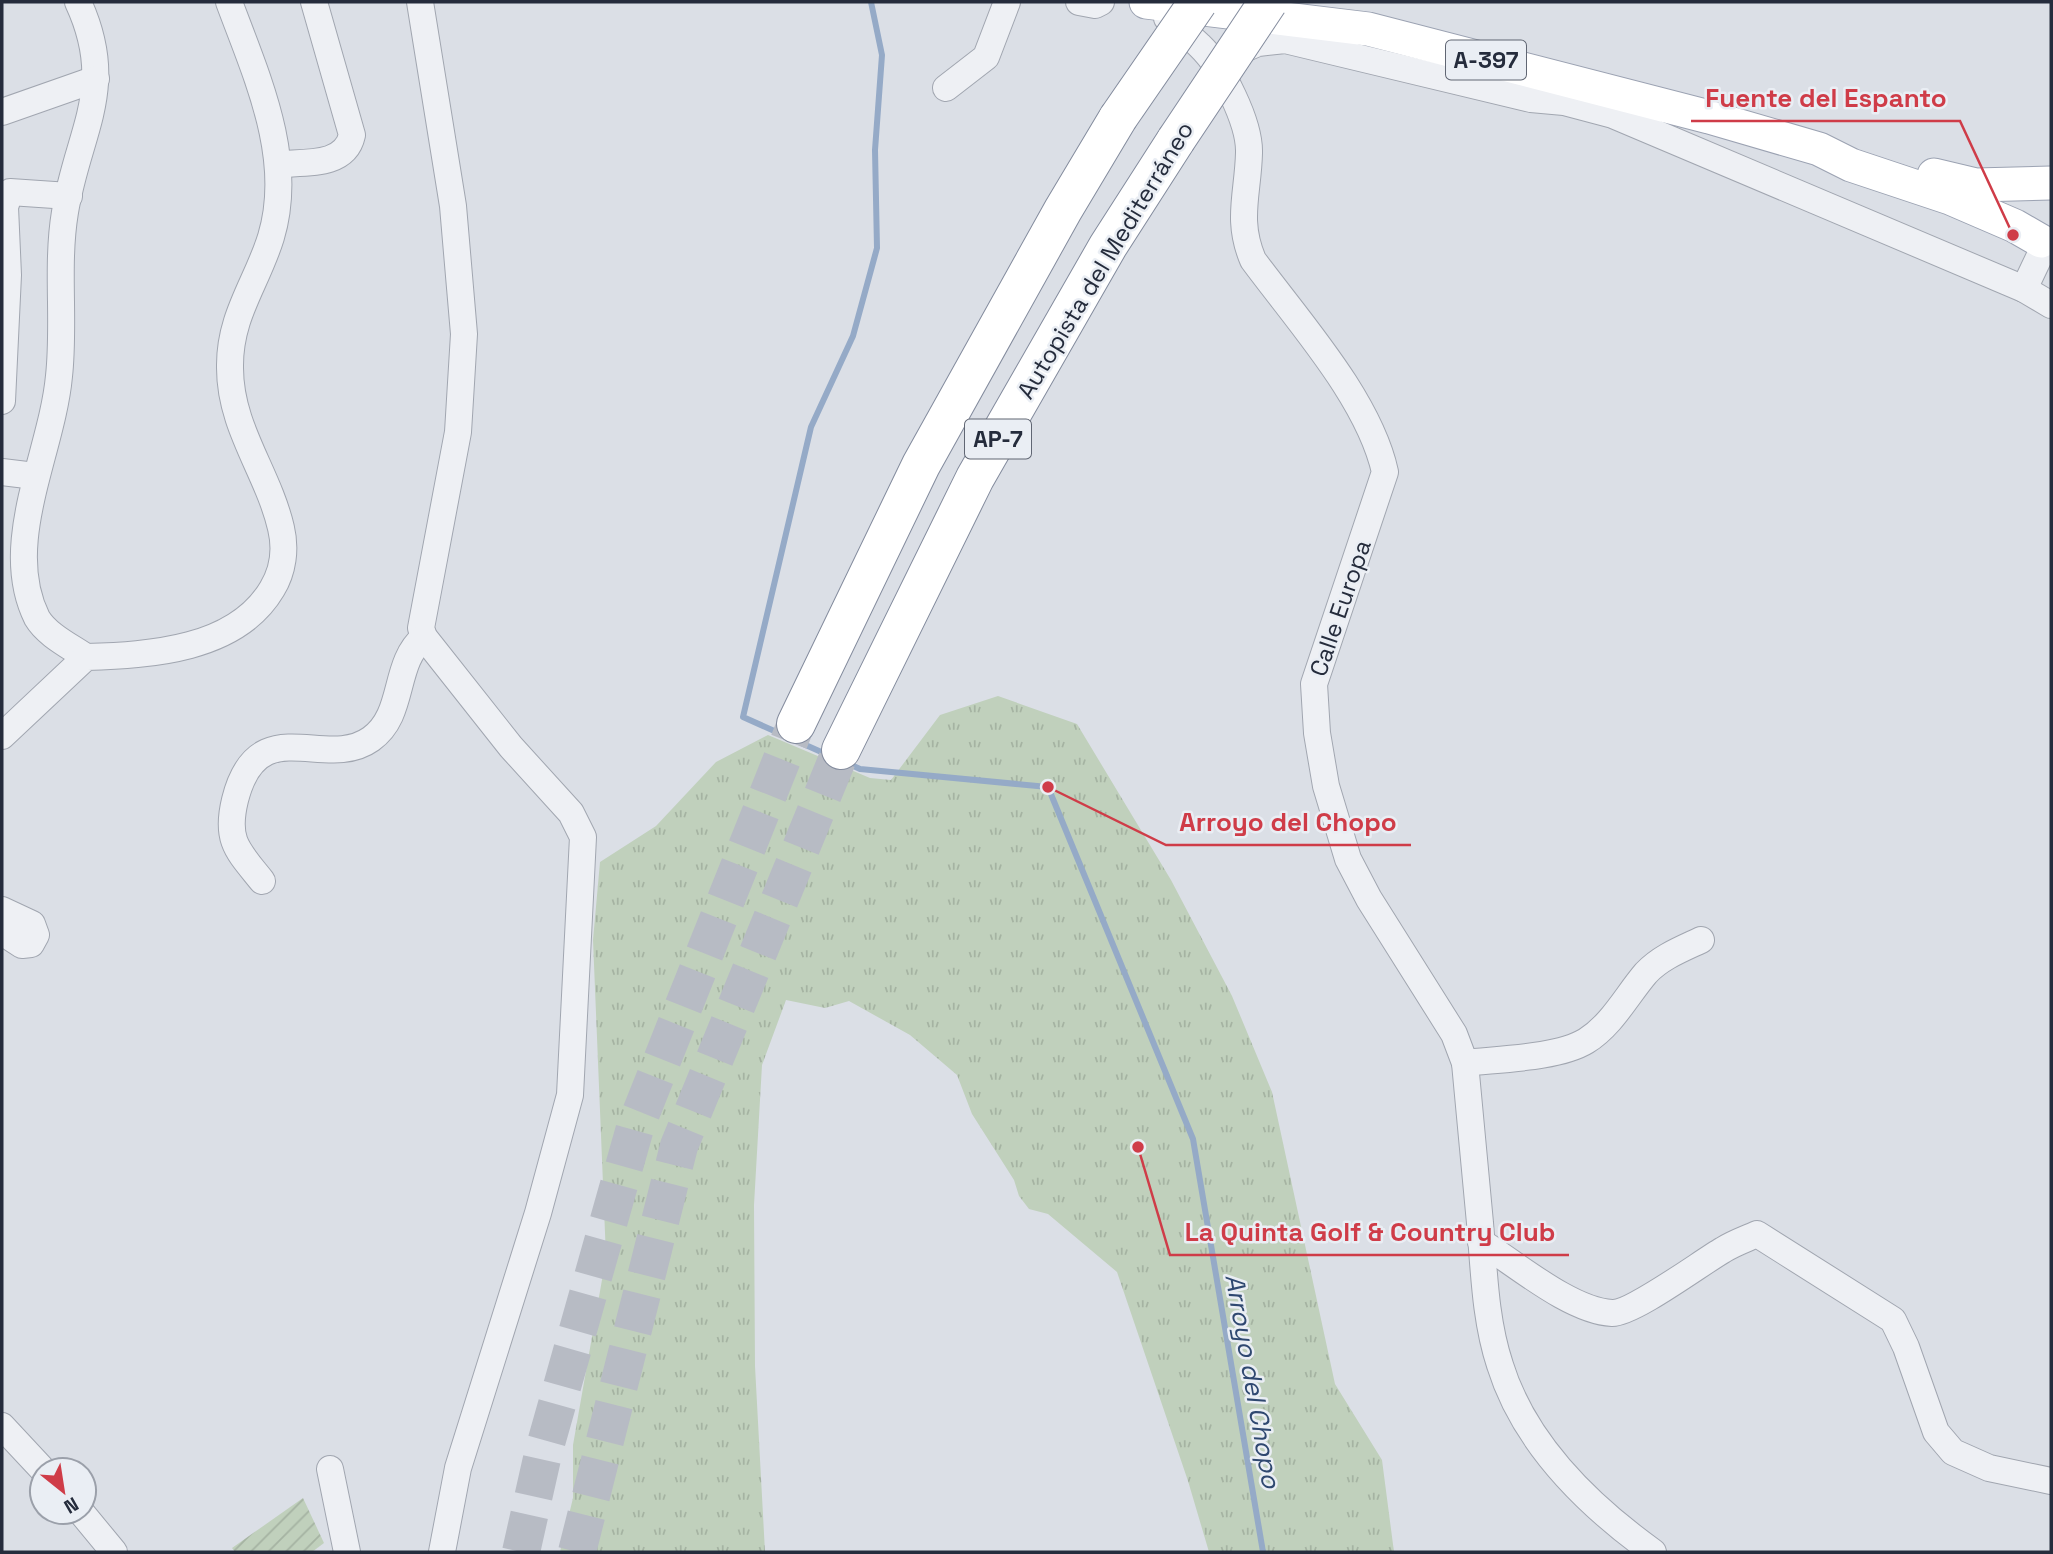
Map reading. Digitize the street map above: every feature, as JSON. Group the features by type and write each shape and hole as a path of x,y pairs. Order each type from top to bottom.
{"highway":[{"name":"AP-7","path":"796,724 920,465 1063,210 1118,118 1198,2"},
{"name":"Autopista del Mediterráneo","path":"841,750 975,478 1108,246 1268,2"}],"main road":[{"name":"A-397","path":"1146,2 1368,29 1696,113 1819,149 1856,153 1976,185 2051,183"},
{"name":"A-397","path":"1819,149 1851,165 1950,198 2015,226 2045,248"},
{"path":"2045,248 2040,214 2051,195"}],"street":[{"path":"78,2 92,43 96,79 92,117 64,213 60,375 53,421 35,476 22,537 26,589 37,619 45,628 86,657 130,656 171,649 223,634 243,623 264,604 280,576 283,555 281,529 236,418 230,367 233,334 246,291 270,239 278,206 279,164 256,78 229,2"},
{"path":"279,164 338,157 349,147 352,135 314,2"},
{"path":"420,2 453,206 464,334 458,432 436,537 421,628 424,637 511,747 571,813 583,837 569,1096 538,1213 458,1468 442,1552"},
{"path":"946,88 986,57 1007,2"},
{"path":"1079,2 1095,5 1101,2"},
{"path":"1146,2 1202,47 1212,62 1258,43 1285,40 1613,115 2024,289 2051,305"},
{"name":"Calle Europa","path":"1212,62 1228,85 1250,151 1242,218 1244,240 1253,260 1357,405 1380,448 1385,472 1314,684 1317,733 1326,786 1348,859 1369,899 1454,1034 1465,1063 1489,1318 1500,1366 1525,1421 1548,1455 1616,1526 1653,1552"},
{"path":"2,112 96,79"},
{"path":"2,401 8,275 5,207 10,192 69,196"},
{"path":"2024,289 2045,248"},
{"path":"2,472 35,476"},
{"path":"262,881 237,850 230,823 240,782 249,767 279,748 297,745 353,747 370,740 384,727 393,711 411,648 424,637"},
{"path":"2,736 86,657"},
{"path":"2,911 32,924 36,935 31,944 22,945 2,932"},
{"path":"1465,1063 1569,1049 1586,1041 1602,1028 1648,971 1669,955 1701,940"},
{"path":"1481,1242 1557,1294 1592,1309 1615,1313 1648,1297 1726,1248 1757,1234 1893,1320 1906,1347 1936,1432 1953,1452 1989,1468 2051,1481"},
{"path":"2,1426 30,1456"},
{"path":"330,1469 347,1552"},
{"path":"93,1526 114,1552"}],"green space":[{"path":"998,696 1077,724 1171,880 1232,996 1272,1092 1335,1384 1382,1460 1394,1552 1209,1552 1188,1481 1117,1272 1048,1214 1029,1209 972,1114 957,1075 910,1035 849,1001 825,1008 786,1000 762,1065 754,1205 755,1366 765,1552 560,1552 573,1498 573,1445 606,1257 593,940 600,862 656,826 716,762 768,735 870,778 891,780 940,715"},
{"path":"303,1498 324,1543 312,1552 235,1552 232,1548"}],"waterway":[{"name":"Arroyo del Chopo","path":"828,755 743,717 811,427 853,336 877,248 875,150 882,55 871,2"},
{"name":"Arroyo del Chopo","path":"847,763 860,769 1048,787 1193,1139 1263,1552"}],"tunnel":[{"path":"521,1552 543,1454 635,1128 796,724"},
{"path":"577,1552 679,1146 841,750"}],"place":[{"name":"Fuente del Espanto","path":"2013,235"},
{"name":"Arroyo del Chopo","path":"1048,787"},
{"name":"La Quinta Golf & Country Club","path":"1138,1147"}]}
